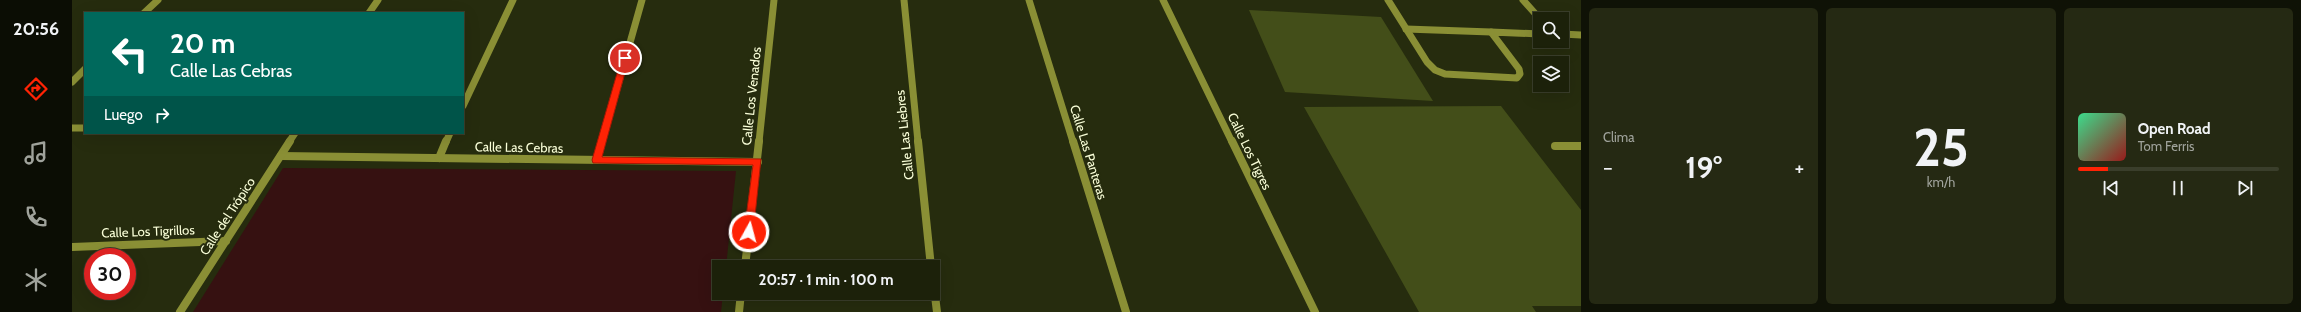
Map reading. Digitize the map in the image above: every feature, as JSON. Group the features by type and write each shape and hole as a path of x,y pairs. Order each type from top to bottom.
{"street":[{"path":"145,12 158,0"},
{"path":"370,12 378,0"},
{"path":"464,104 513,0"},
{"path":"597,160 642,0"},
{"name":"Calle Los Venados","path":"746,260 758,162 774,0"},
{"name":"Calle Las Liebres","path":"904,0 931,260"},
{"name":"Calle Las Panteras","path":"1029,0 1126,312"},
{"name":"Calle Los Tigres","path":"1163,0 1315,312"},
{"path":"1388,0 1427,62 1435,70 1456,76 1516,78 1520,74 1520,68 1491,32"},
{"path":"1523,0 1533,12"},
{"path":"1406,29 1533,34"},
{"path":"1569,34 1581,35"},
{"path":"72,82 84,70"},
{"path":"72,128 84,128"},
{"name":"Calle del Trópico","path":"180,312 294,134"},
{"path":"439,158 450,134"},
{"path":"1555,146 1581,146"},
{"name":"Calle Las Cebras","path":"281,156 758,162"},
{"name":"Calle Los Tigrillos","path":"72,247 226,241"},
{"path":"739,312 740,300"},
{"path":"936,300 937,312"}],"shaded area":[{"path":"283,168 736,171 727,260 712,260 712,300 722,300 721,312 193,312"}],"building":[{"path":"1249,10 1381,17 1433,101 1285,92"},
{"path":"1501,106 1581,210 1581,306 1532,306 1536,312 1419,312 1304,107"}],"route":[{"path":"625,58 597,160 758,162 749,232"}]}
